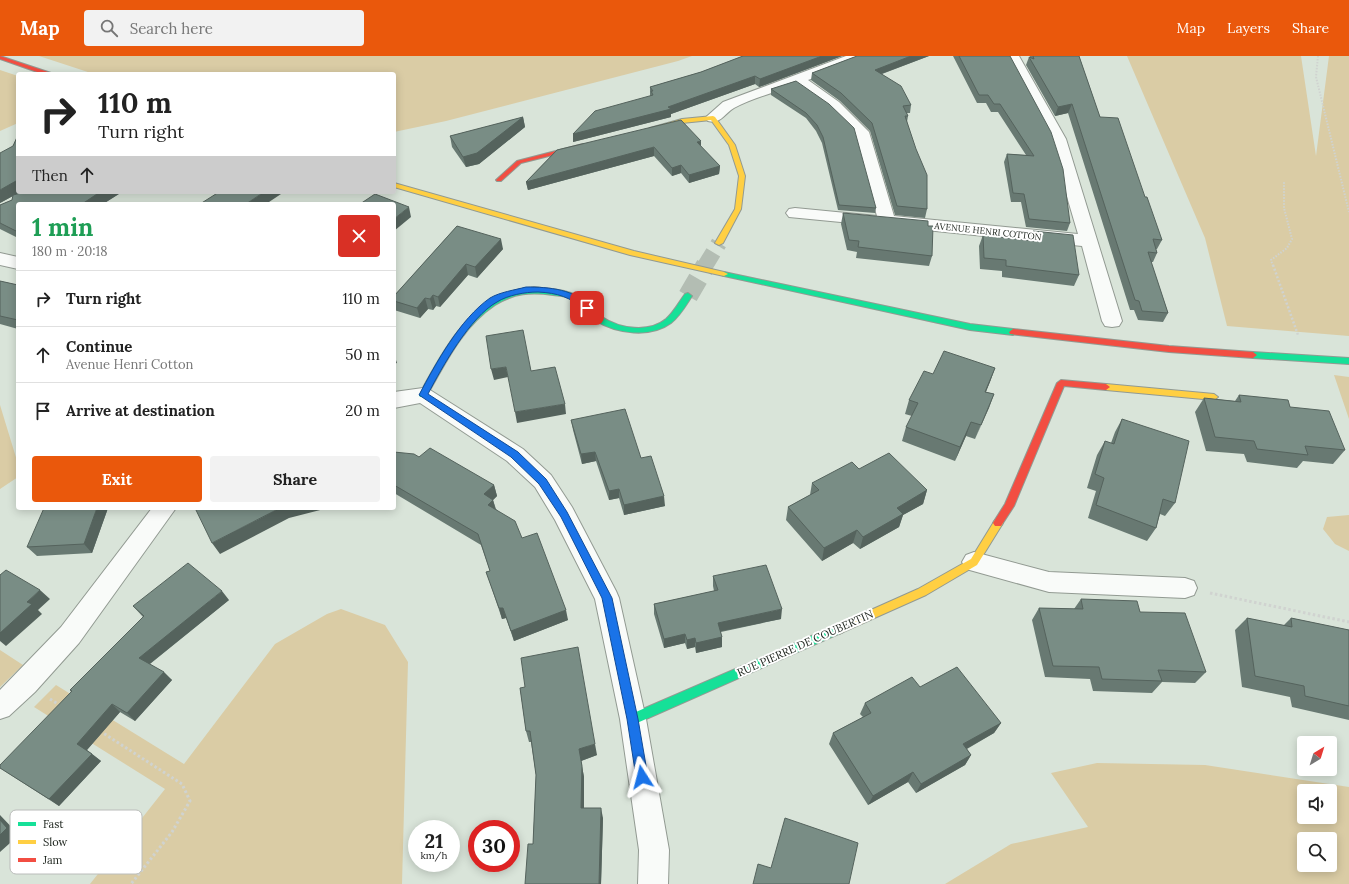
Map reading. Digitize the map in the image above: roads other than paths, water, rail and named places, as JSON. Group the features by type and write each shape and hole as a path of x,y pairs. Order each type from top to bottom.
{"street":[{"path":"645,130 682,121 713,118 728,104 859,56"},
{"path":"1012,56 1058,139 1112,321"},
{"path":"0,57 43,72"},
{"path":"797,79 834,105 861,132 887,221"},
{"path":"713,118 732,145 742,176 738,209 719,244"},
{"path":"499,180 519,162 593,143"},
{"path":"396,187 633,253 756,282 970,327 1169,349 1349,361"},
{"name":"AVENUE HENRI COTTON","path":"794,213 1089,241"},
{"path":"0,259 16,263"},
{"path":"423,395 435,372 470,321 494,300 526,289 548,290 576,298 599,319 624,330 650,329 668,321 688,296"},
{"name":"RUE PIERRE DE COUBERTIN","path":"633,719 922,592 974,562 1009,506 1061,382 1214,396"},
{"path":"396,400 423,395 515,454 543,481 564,514 607,598 633,719 654,850 654,884"},
{"path":"0,707 26,684 70,635 164,510"},
{"path":"974,562 1049,582 1184,588"}],"tunnel":[{"path":"705,266 719,243"},
{"path":"688,296 706,265"}]}
